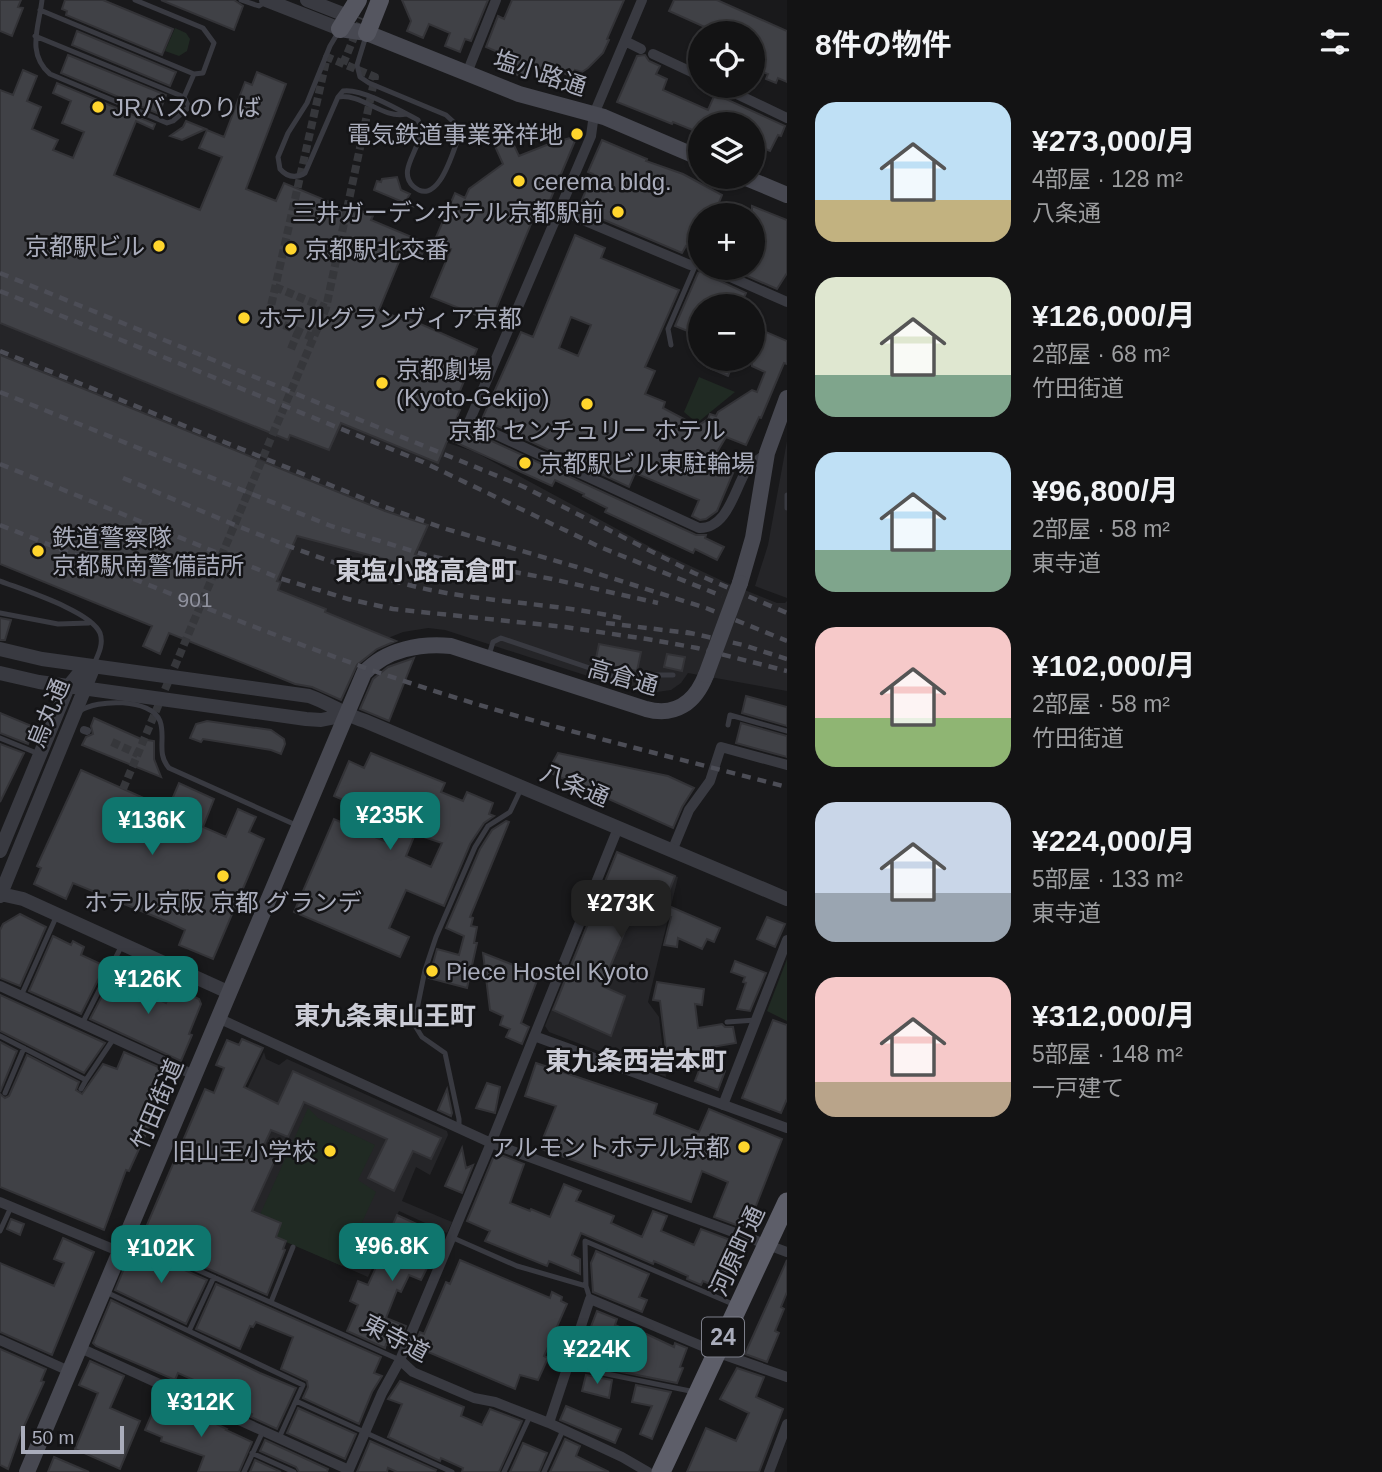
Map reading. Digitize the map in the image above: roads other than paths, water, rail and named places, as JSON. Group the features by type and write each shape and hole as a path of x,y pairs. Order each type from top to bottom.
{"highway":[{"name":"河原町通","path":"661,1472 787,1202"}],"main road":[{"path":"344,23 358,0"},
{"path":"367,33 380,0"},
{"name":"塩小路通","path":"344,23 526,96 594,114 688,153"},
{"path":"765,186 787,195"},
{"name":"高倉通","path":"345,715 364,673 371,666 397,652 434,644 451,646 654,711 670,711 685,705 698,693 740,583 754,538 766,453 787,398"},
{"name":"竹田街道","path":"27,1472 345,715"}],"street":[{"name":"塩小路通","path":"266,0 344,23"},
{"name":"塩小路通","path":"307,0 344,23"},
{"path":"467,73 496,0"},
{"path":"642,0 594,114 591,136 469,422 699,528 710,527 720,521 746,470 766,453"},
{"path":"625,41 640,48"},
{"path":"653,54 688,70"},
{"path":"745,98 787,118"},
{"path":"559,211 688,264"},
{"path":"737,280 787,302"},
{"name":"八条通","path":"0,649 42,659 309,696 324,701 345,715 365,721 787,899"},
{"name":"烏丸通","path":"0,851 68,687 81,671 94,666"},
{"name":"烏丸通","path":"0,895 94,666"},
{"name":"八条通","path":"0,673 68,687 306,719 321,720 345,715"},
{"path":"672,851 689,810 710,781 722,747 787,765"},
{"path":"78,1347 348,1471 400,1360 618,828"},
{"path":"0,895 23,899 228,992"},
{"path":"723,1105 787,940"},
{"path":"0,986 194,1075"},
{"path":"218,1018 491,1143 787,1252"},
{"path":"534,1036 787,1128"},
{"name":"東寺道","path":"5,1205 121,1245"},
{"path":"549,1423 590,1299 716,1352 787,1377"},
{"path":"0,1340 69,1371"},
{"name":"東寺道","path":"400,1360 413,1372 474,1398 495,1402 549,1423 648,1472"},
{"path":"769,1472 787,1424"}],"lane":[{"path":"35,36 184,97 189,107 170,123 50,74 37,57 35,36 41,0"},
{"path":"40,10 194,74 203,73 214,43 206,30 135,0"},
{"path":"241,0 259,6 266,0"},
{"path":"344,23 330,46 307,103 292,125 278,157 280,169 294,177 305,173 338,97 343,91 353,91 418,120 422,129 407,176 415,188 429,190 440,181 459,136 459,127 446,115 359,77 357,65 367,33"},
{"path":"184,97 194,74"},
{"path":"671,345 668,329 691,280"},
{"path":"787,495 787,508"},
{"path":"0,581 63,606 92,623 100,632 102,642 94,666"},
{"path":"0,613 58,624 92,623"},
{"path":"488,658 494,642 501,638 622,679 645,675 673,675"},
{"path":"73,717 85,707 100,702 146,709 155,714 161,724 162,755 169,768 299,827"},
{"path":"728,725 730,715 787,732"},
{"path":"0,738 39,754"},
{"path":"459,1128 457,1106 445,1054 422,1037 414,1024 425,970 436,937 475,847 488,826 510,812 522,787"},
{"path":"22,996 57,915"},
{"path":"82,1024 122,945"},
{"path":"727,1022 756,1020"},
{"path":"0,1036 86,1080"},
{"path":"81,1089 114,1038"},
{"path":"5,1093 24,1048"},
{"path":"0,1231 5,1205"},
{"path":"451,1237 517,1266 586,1286"},
{"path":"590,1299 586,1286 586,1241 738,1306"},
{"name":"東寺道","path":"121,1245 214,1277 400,1360"},
{"path":"271,1302 293,1247"},
{"path":"189,1331 214,1277"},
{"path":"102,1290 303,1385 279,1438"},
{"path":"568,1366 697,1393"},
{"path":"296,1401 452,1472"},
{"path":"504,1472 530,1416"},
{"path":"544,1472 563,1430"},
{"path":"244,1472 263,1431"},
{"path":"252,1453 294,1472"}],"tunnel":[{"path":"343,64 362,18"},
{"path":"123,789 326,308 375,77 327,57 271,306"},
{"path":"275,287 326,308"},
{"path":"284,325 314,338"},
{"path":"291,349 298,332"},
{"path":"112,742 138,754"}],"railway":[{"path":"0,273 522,486 694,573 787,613"},
{"path":"0,291 423,462 600,547 722,596"},
{"path":"0,351 377,504 443,528 706,608 787,641"},
{"path":"0,392 331,526 429,556 552,579 658,603"},
{"path":"0,464 279,578 348,599 393,609 565,627 647,639 697,648 787,671"},
{"path":"123,478 264,537 372,575 435,591 621,618"},
{"path":"0,525 255,627 410,683 550,725 787,787"},
{"path":"606,623 696,634"},
{"path":"686,632 743,645 787,659"}],"place":[{"name":"JRバスのりば","path":"98,107"},
{"name":"電気鉄道事業発祥地","path":"577,134"},
{"name":"cerema bldg.","path":"519,181"},
{"name":"三井ガーデンホテル京都駅前","path":"618,212"},
{"name":"京都駅ビル","path":"159,246"},
{"name":"京都駅北交番","path":"291,249"},
{"name":"ホテルグランヴィア京都","path":"244,318"},
{"name":"京都劇場 (Kyoto-Gekijo)","path":"382,383"},
{"name":"京都 センチュリー ホテル","path":"587,404"},
{"name":"京都駅ビル東駐輪場","path":"525,463"},
{"name":"鉄道警察隊 京都駅南警備詰所","path":"38,551"},
{"name":"ホテル京阪 京都 グランデ","path":"223,876"},
{"name":"Piece Hostel Kyoto","path":"432,971"},
{"name":"アルモントホテル京都","path":"744,1147"},
{"name":"旧山王小学校","path":"330,1151"}],"district":[{"name":"東塩小路高倉町","path":"426,571"},
{"name":"東九条東山王町","path":"385,1016"},
{"name":"東九条西岩本町","path":"636,1061"}]}
